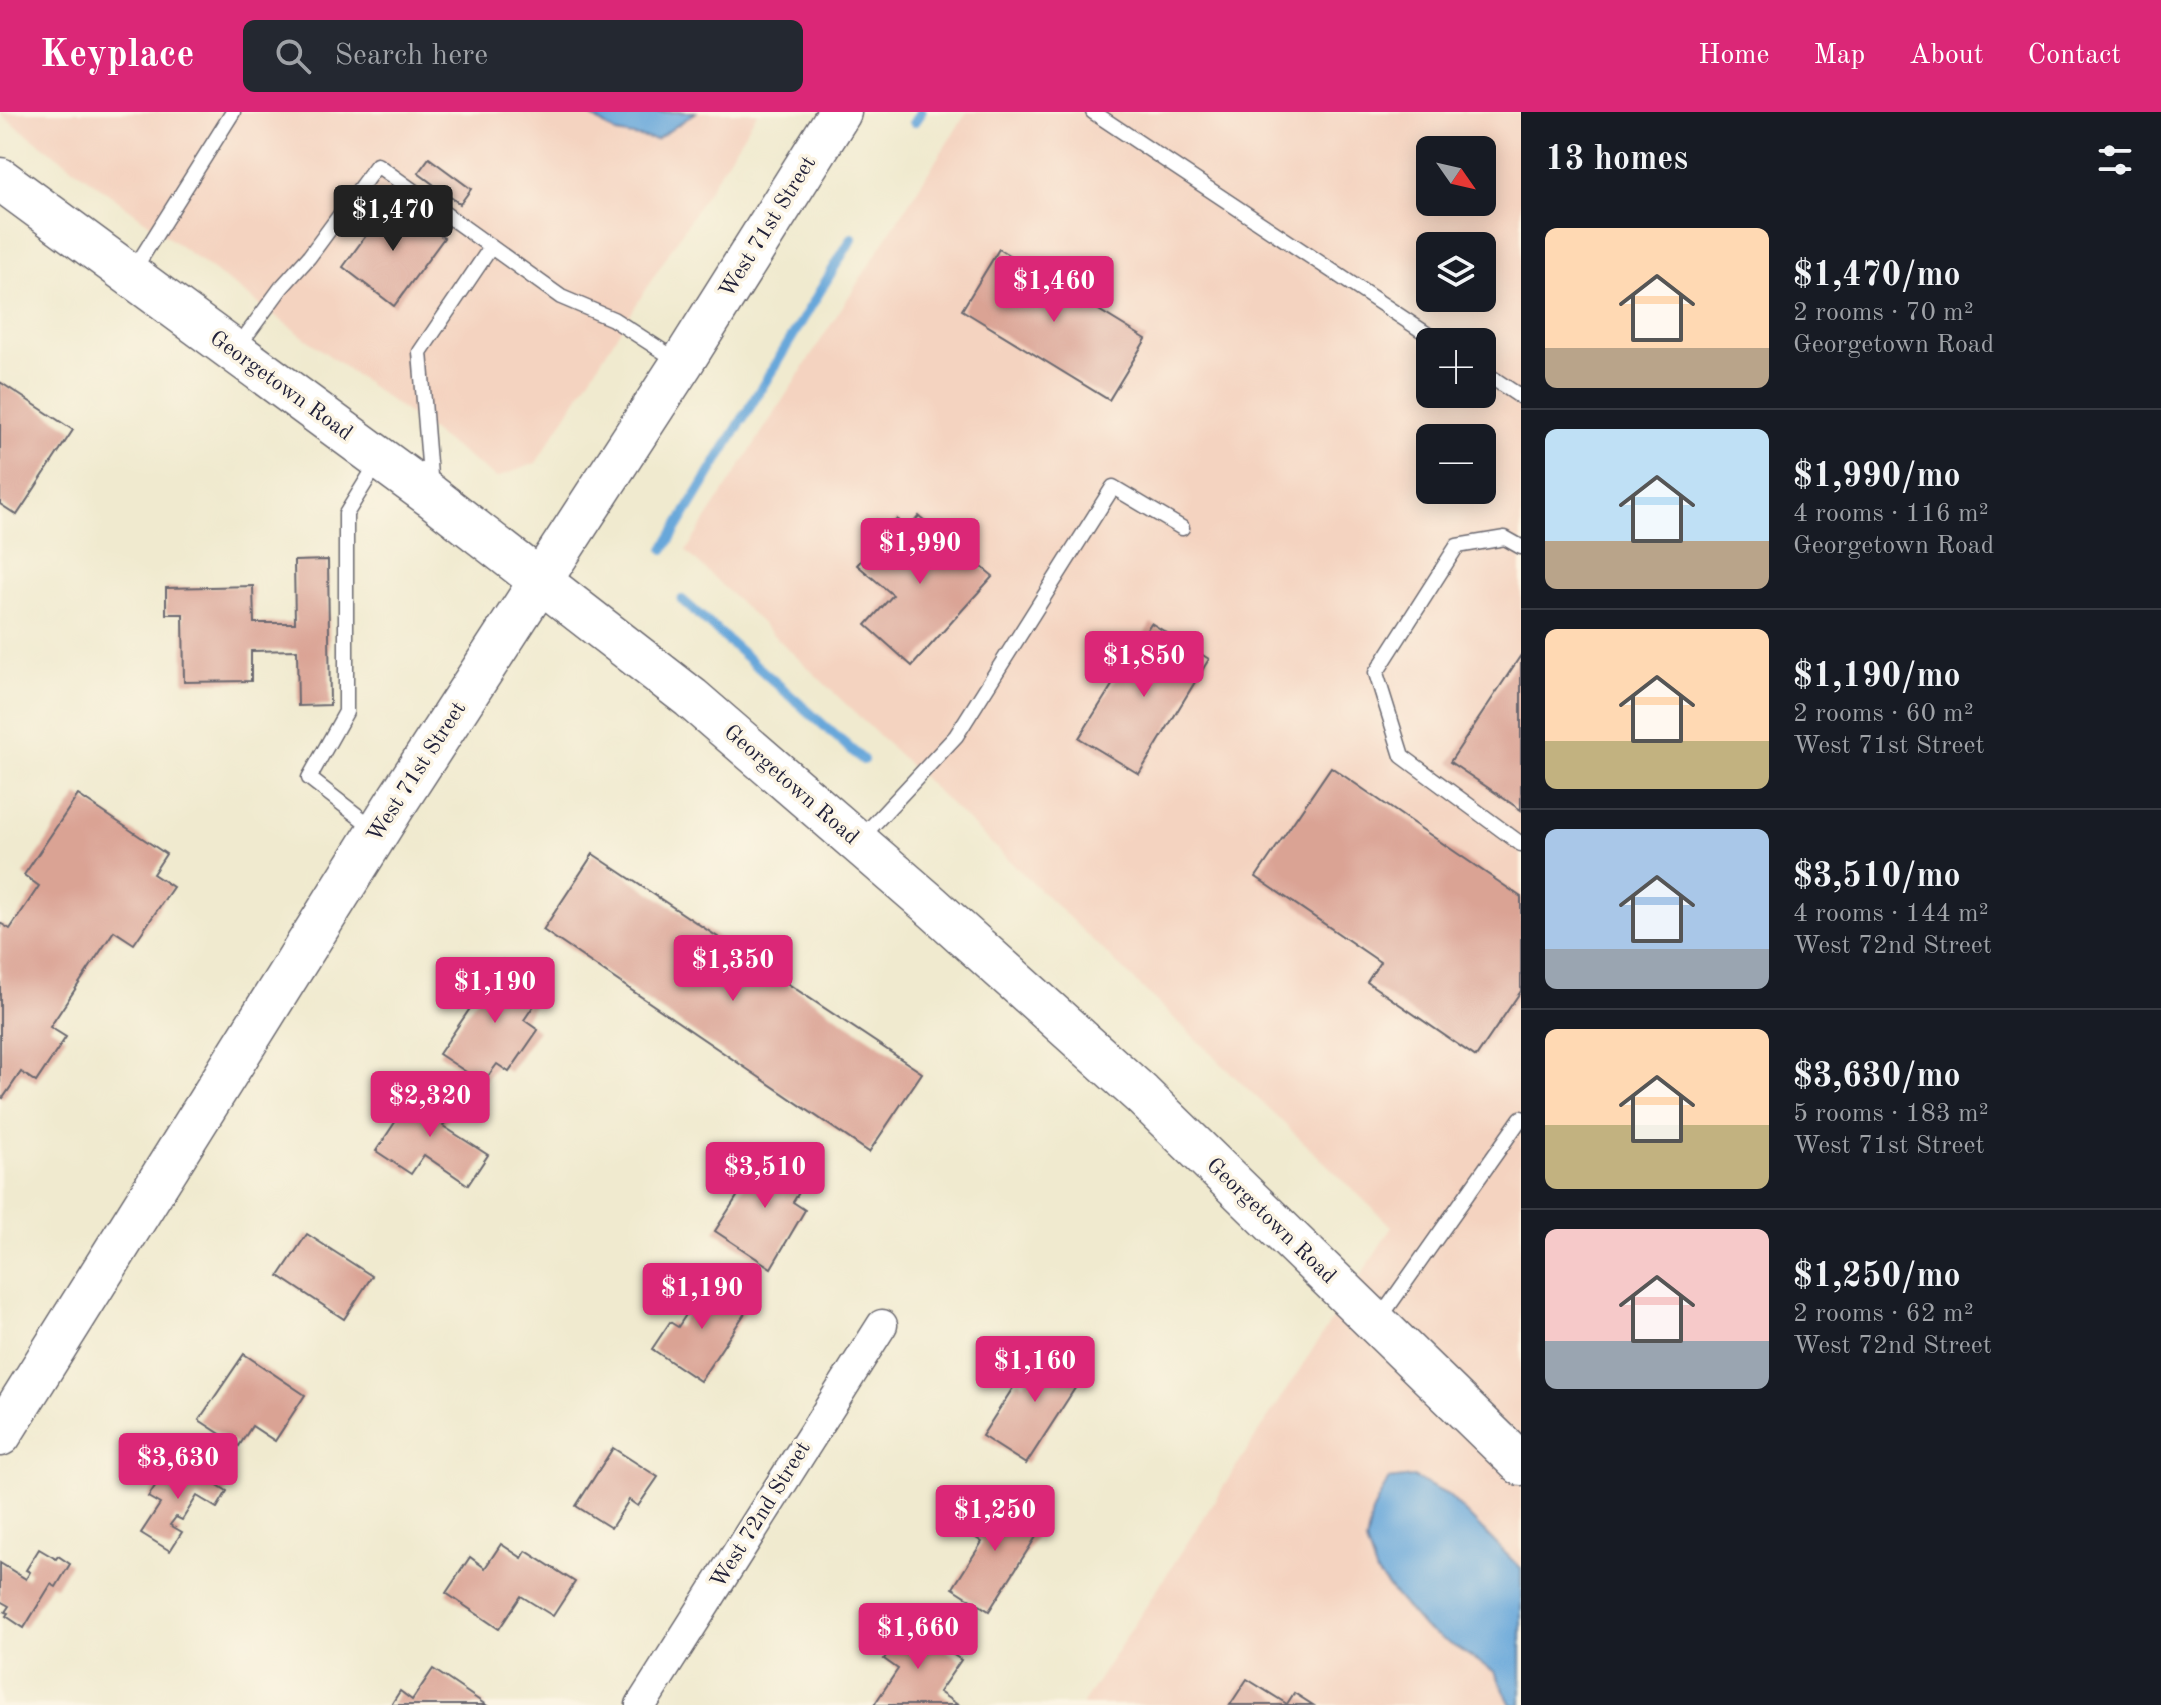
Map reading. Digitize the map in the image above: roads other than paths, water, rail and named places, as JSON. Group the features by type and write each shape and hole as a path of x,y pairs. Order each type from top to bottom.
{"main road":[{"name":"West 71st Street","path":"0,1435 378,832 682,363 840,112"},
{"name":"Georgetown Road","path":"0,179 431,496 655,668 1141,1094 1521,1464"}],"street":[{"name":"West 72nd Street","path":"641,1705 882,1325"}],"lane":[{"path":"130,275 233,112"},
{"path":"1093,112 1418,328"},
{"path":"234,351 377,165 561,297 613,319 682,363"},
{"path":"431,496 420,352 491,247"},
{"path":"1496,380 1521,397"},
{"path":"378,832 309,778 346,712 346,514 380,458"},
{"path":"857,842 956,736 1113,487 1182,528"},
{"path":"1521,547 1505,538 1457,546 1376,673 1402,756 1521,844"},
{"path":"1377,1323 1521,1118"}],"water":[{"path":"585,112 696,112 656,140 616,133"},
{"path":"1413,1477 1448,1495 1521,1569 1521,1705 1511,1705 1495,1672 1423,1627 1377,1574 1366,1543 1372,1512 1388,1480"}],"waterway":[{"path":"914,122 921,112"},
{"path":"664,549 852,238"},
{"path":"682,600 863,760"}]}
